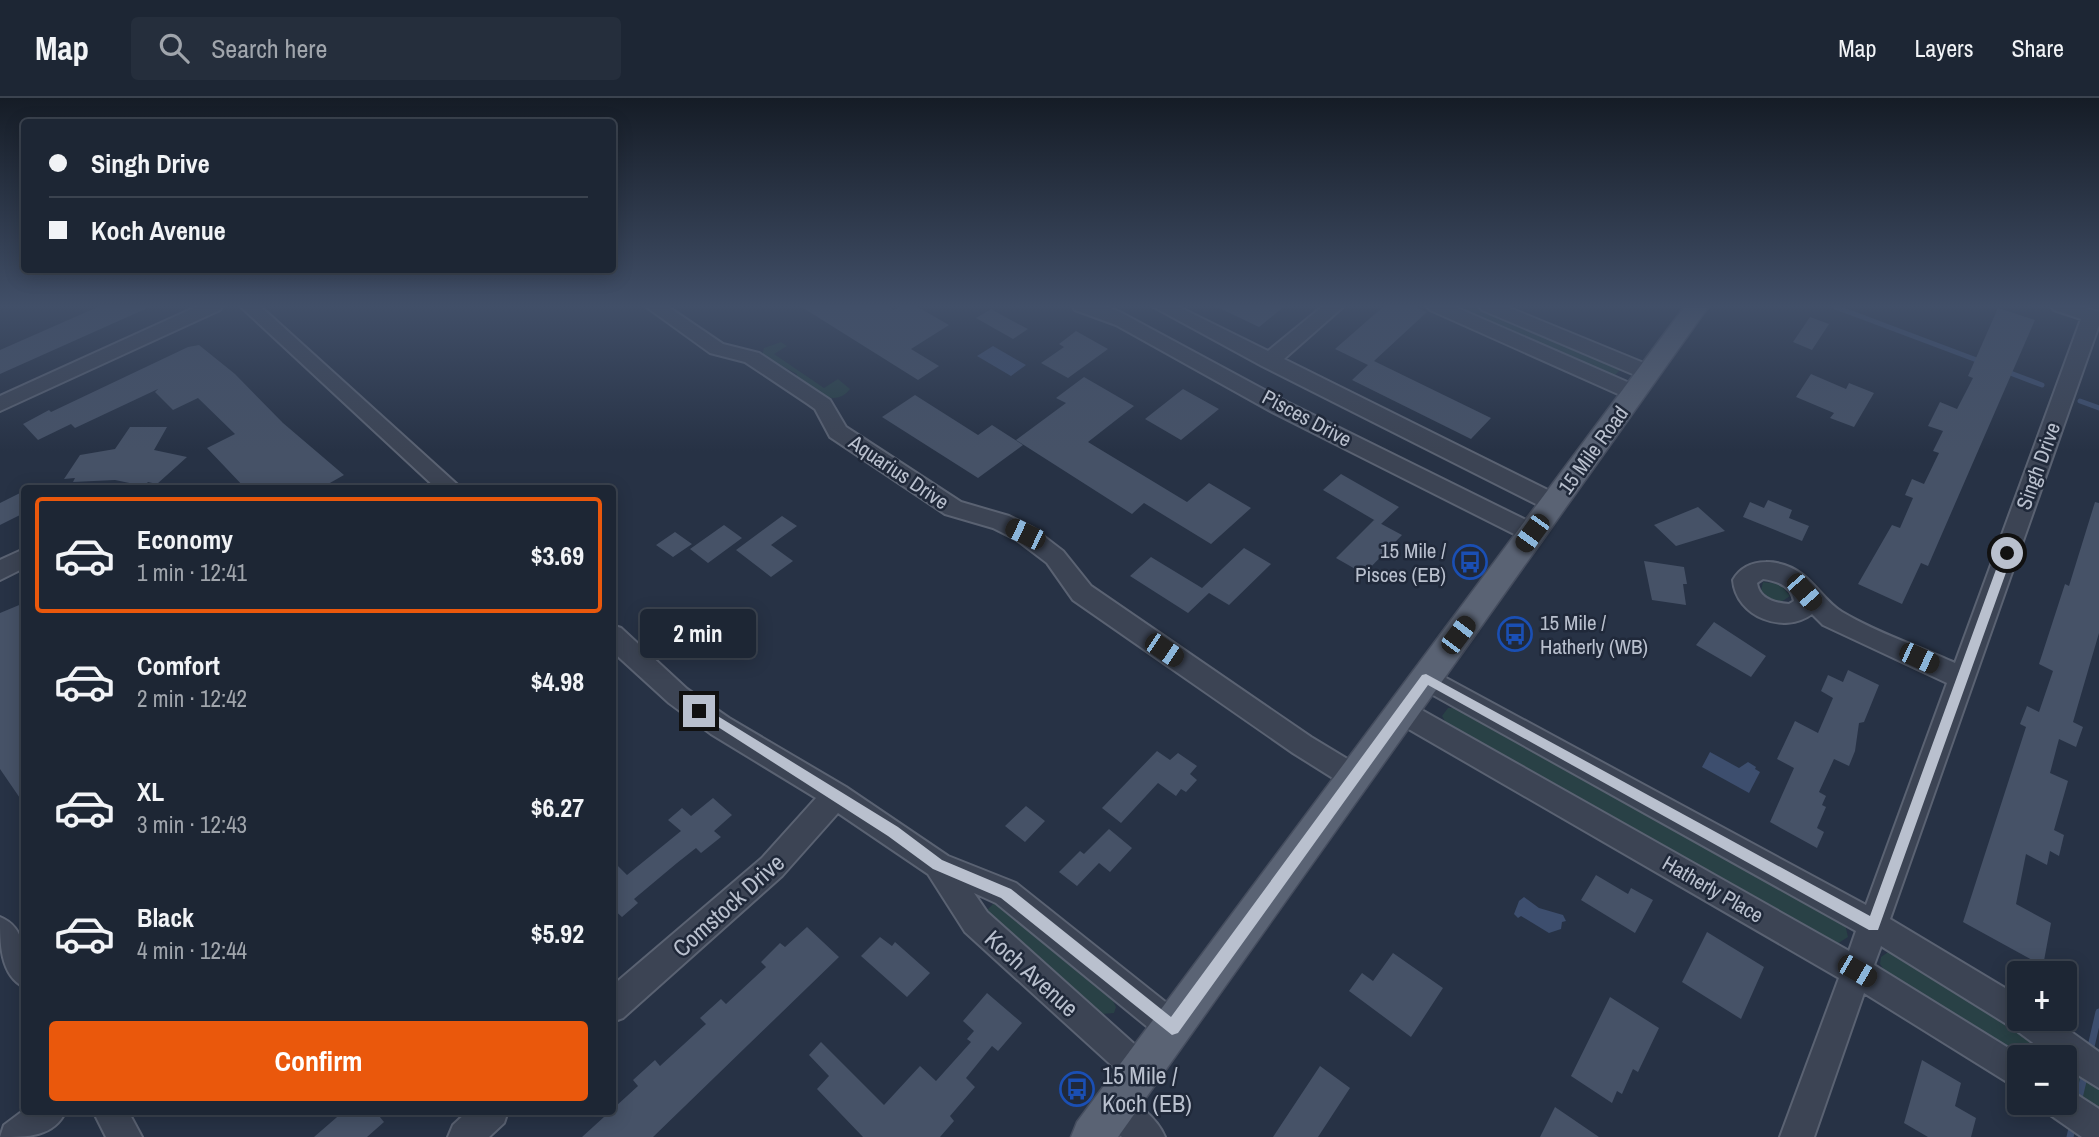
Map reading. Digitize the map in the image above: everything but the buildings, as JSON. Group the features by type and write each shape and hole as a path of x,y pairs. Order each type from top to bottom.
{"main road":[{"name":"15 Mile Road","path":"1092,1137 1662,354"}],"street":[{"path":"0,404 108,354"},
{"path":"302,354 447,485"},
{"name":"Aquarius Drive","path":"741,354 752,357 816,399 823,405 838,432 953,508 1001,522 1025,534 1055,558 1082,593 1302,745 1354,777"},
{"name":"Pisces Drive","path":"1186,354 1323,431 1353,442 1532,533"},
{"path":"1256,354 1554,503"},
{"path":"1269,361 1277,354"},
{"path":"1565,354 1641,383"},
{"path":"1585,354 1641,383"},
{"name":"Singh Drive","path":"1797,1137 2081,354"},
{"path":"0,571 21,560"},
{"path":"1799,603 1962,678"},
{"name":"Koch Avenue","path":"616,639 678,696 720,726 836,796 938,864 1006,893 1172,1027"},
{"path":"1426,679 1874,925 2007,1006"},
{"name":"Hatherly Place","path":"1402,712 1857,971 2007,1066"},
{"name":"Comstock Drive","path":"616,1004 772,867 836,796"},
{"name":"Koch Avenue","path":"938,864 975,922 1141,1071"},
{"path":"0,931 21,967"},
{"path":"2043,1031 2099,1072"},
{"path":"1114,1108 1148,1137"},
{"path":"2077,1113 2099,1129"},
{"path":"16,1137 45,1115"},
{"path":"111,1115 124,1137"},
{"path":"465,1137 488,1115"}],"green space":[{"path":"775,354 824,388 838,379 850,389 837,398 824,396 797,378 797,374 762,355"},
{"path":"1560,354 1589,354 1621,369 1613,377"},
{"path":"1763,582 1780,584 1790,596 1781,602 1772,600 1761,591"},
{"path":"1448,708 1460,708 1845,924 1848,937 1837,944 1829,942 1448,726 1442,716"},
{"path":"994,903 999,904 1113,1001 1116,1007 1114,1013 1102,1014 988,916 987,910"},
{"path":"1891,950 2007,1023 2007,1031 2019,1031 2041,1045 2007,1045 2007,1049 1888,976 1880,964 1881,957"},
{"path":"2077,1069 2099,1085 2099,1115 2077,1099"}],"water":[{"path":"1008,354 1026,365 1011,376 977,356"},
{"path":"1710,752 1739,768 1748,762 1756,767 1760,772 1749,793 1702,767"},
{"path":"1524,897 1539,908 1563,915 1566,921 1562,922 1561,929 1549,933 1521,916 1518,918 1514,914 1519,901"}],"waterway":[{"path":"1962,354 1982,362"},
{"path":"2005,371 2042,385"},
{"path":"2080,401 2099,408"},
{"path":"2090,1051 2099,1012"},
{"path":"2079,1098 2084,1077"},
{"path":"2070,1137 2073,1124"}],"place":[{"name":"15 Mile / Pisces (EB)","path":"1470,562"},
{"name":"15 Mile / Hatherly (WB)","path":"1515,634"},
{"name":"15 Mile / Koch (EB)","path":"1077,1089"}],"route":[{"path":"699,711 893,832 938,864 1006,893 1172,1027 1426,679 1874,925 2007,553"}]}
